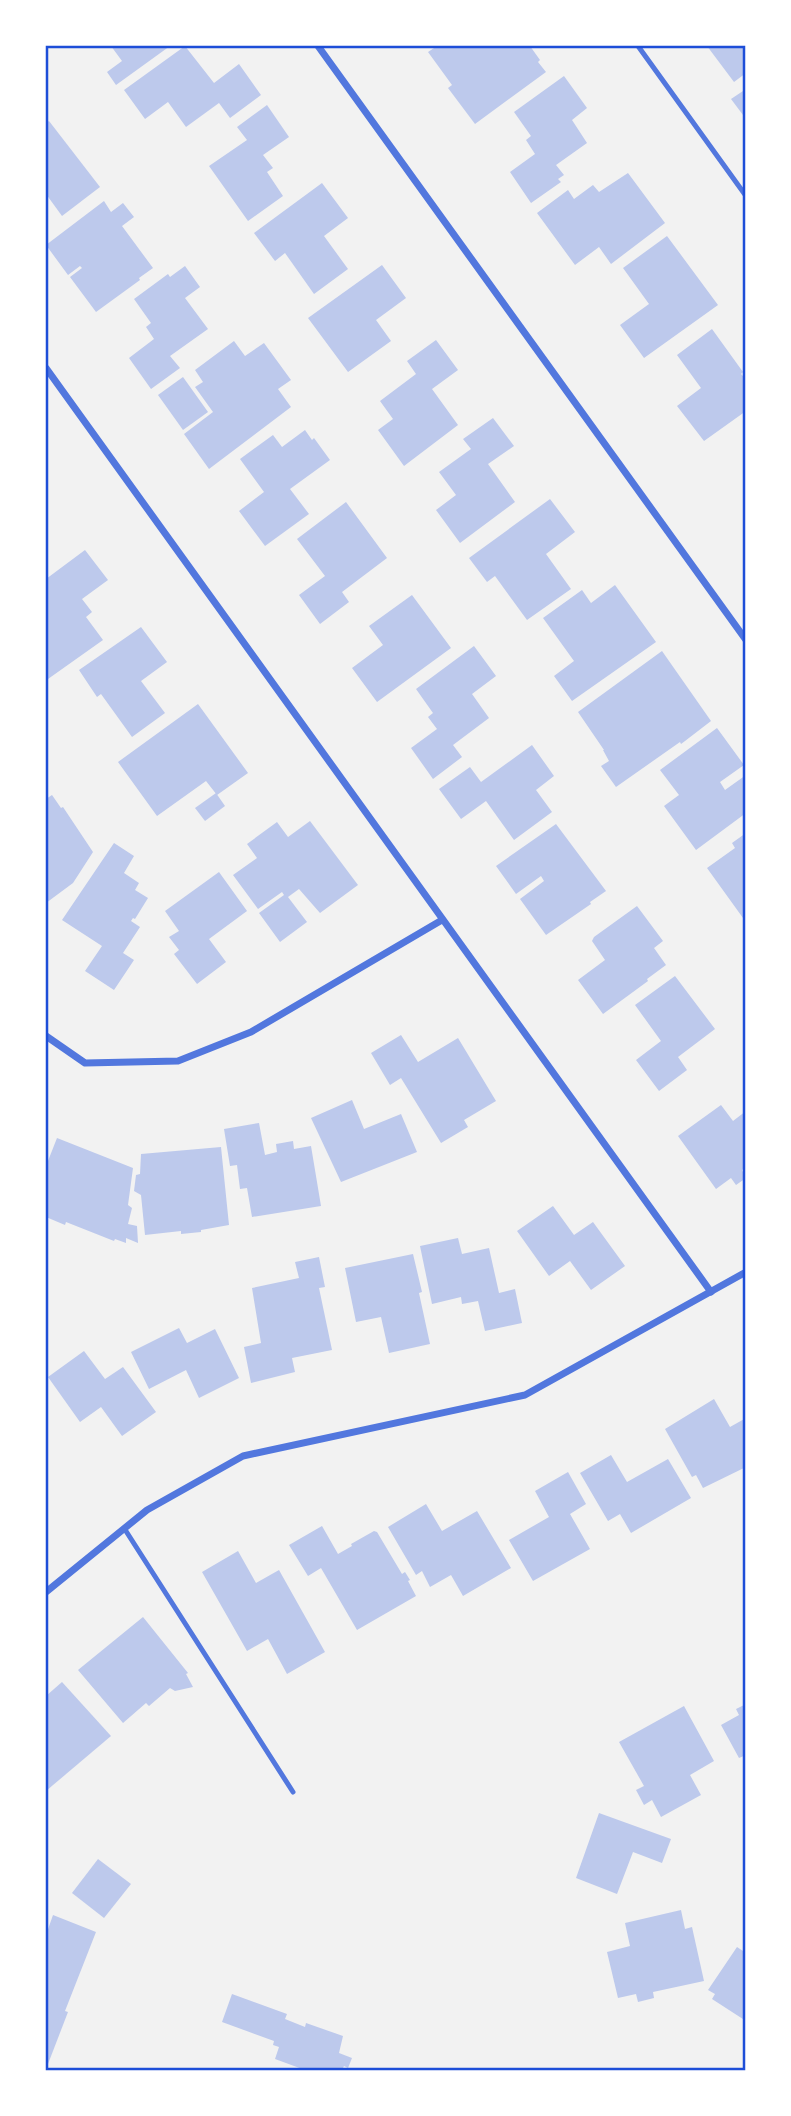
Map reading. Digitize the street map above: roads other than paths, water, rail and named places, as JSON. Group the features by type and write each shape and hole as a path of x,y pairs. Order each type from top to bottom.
{"street":[{"path":"318,46 746,640"},
{"path":"46,368 711,1292"},
{"path":"46,1036 85,1063 178,1061 251,1032 442,920"},
{"path":"46,1592 147,1510 243,1456 525,1395 746,1272"}],"lane":[{"path":"638,46 746,196"},
{"path":"124,1528 293,1792"}]}
